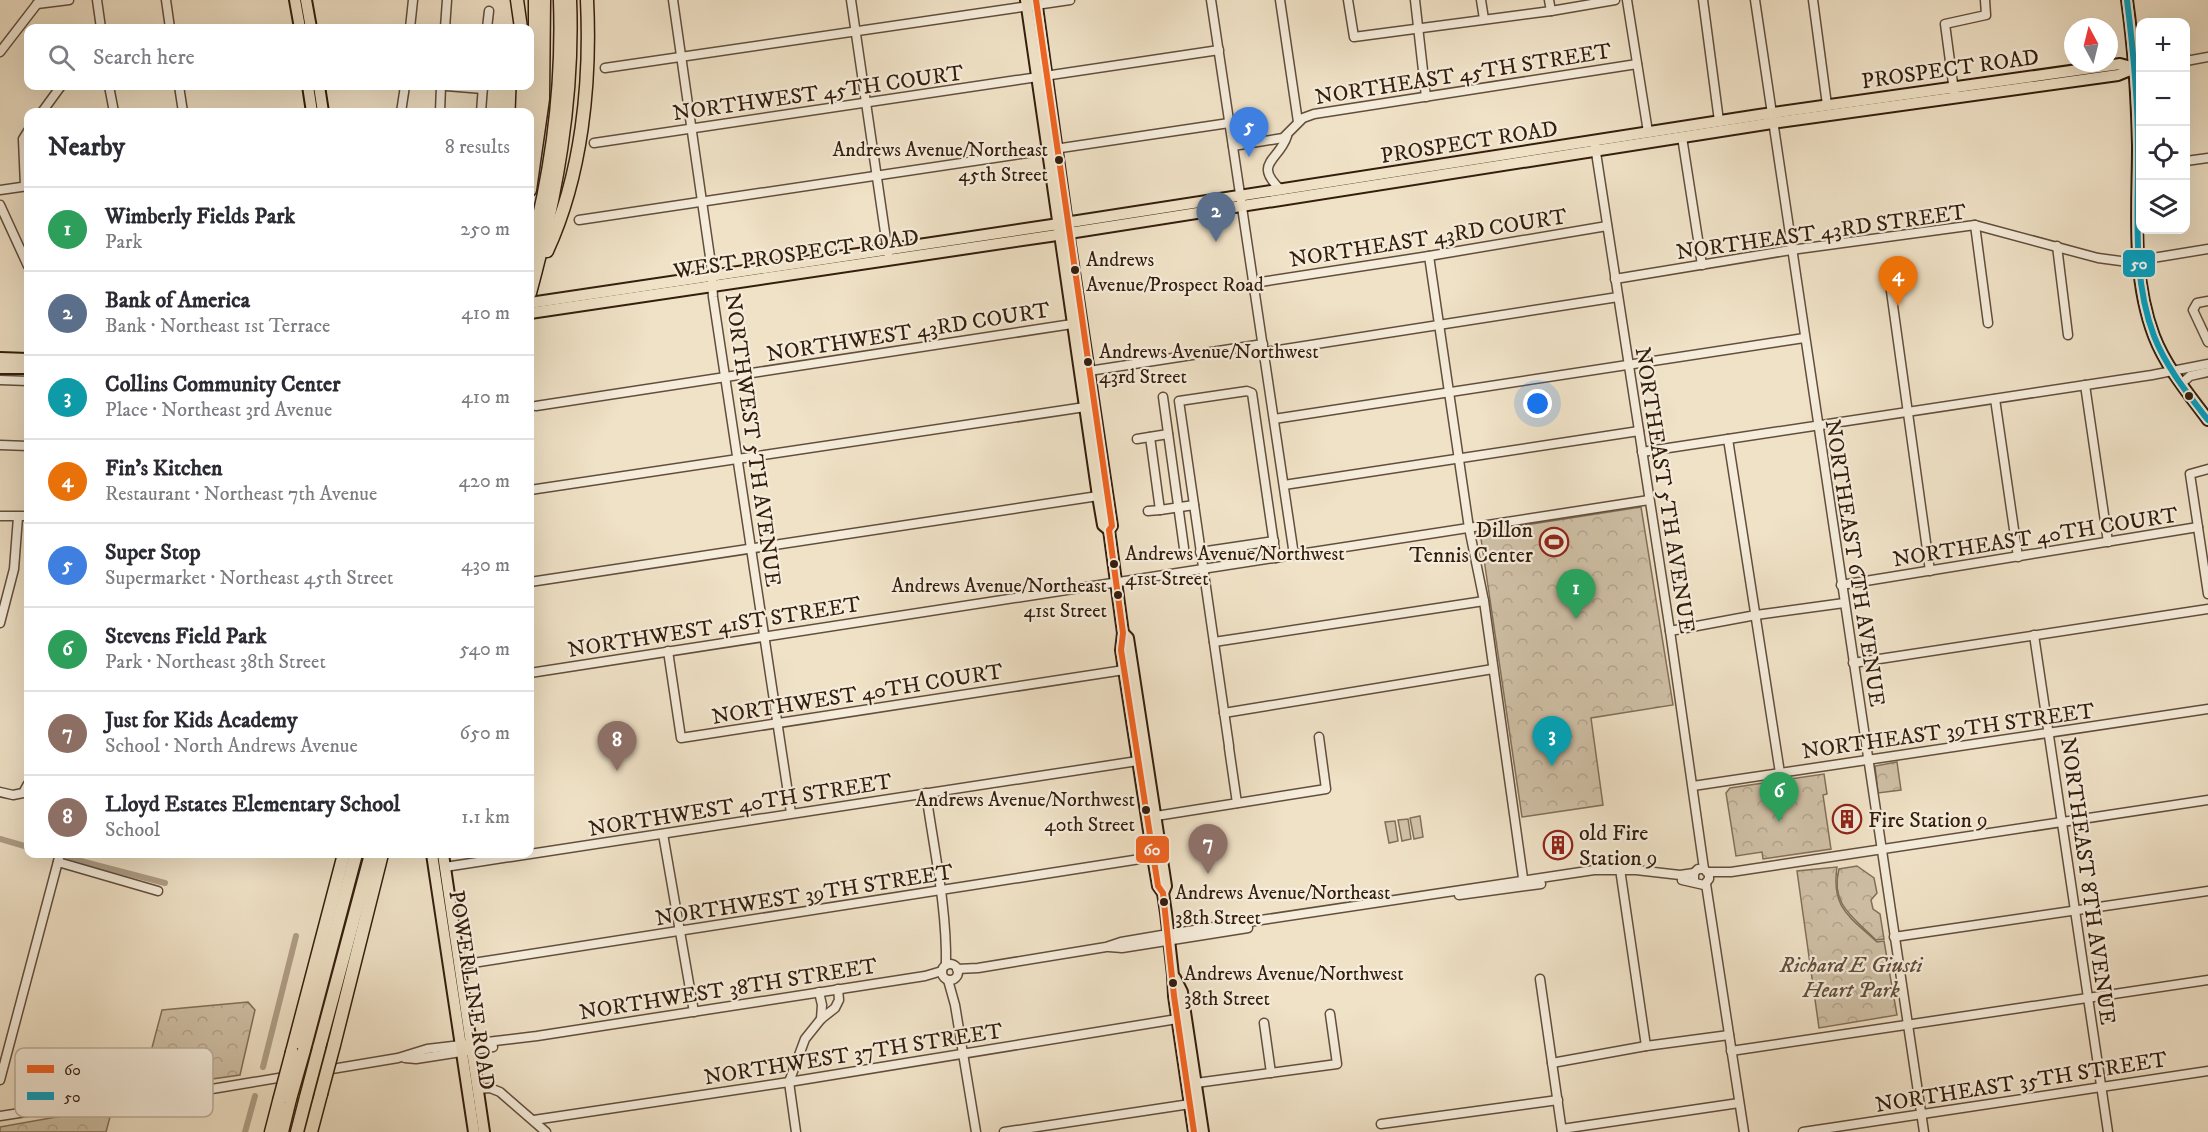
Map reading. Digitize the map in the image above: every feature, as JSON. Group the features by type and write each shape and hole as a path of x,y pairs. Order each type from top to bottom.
{"highway":[{"path":"517,0 520,24"},
{"path":"534,88 535,0"},
{"path":"534,166 543,99 544,0"},
{"path":"534,236 542,203 554,128 559,62 560,0"},
{"path":"534,277 552,205 563,140 570,63 570,0"},
{"path":"534,282 556,232 575,161 586,85 587,0"},
{"path":"522,108 523,90"},
{"path":"532,108 534,90"},
{"path":"298,1051 343,858"},
{"path":"271,1132 285,1100 355,858"},
{"path":"297,1132 370,858"},
{"path":"311,1132 381,858"},
{"path":"282,1132 285,1100"}],"main road":[{"path":"295,0 299,24"},
{"path":"306,0 310,24"},
{"path":"2127,0 2136,56"},
{"path":"1031,3 1053,148 1072,324 1103,525 1109,530"},
{"name":"PROSPECT ROAD","path":"1063,228 1595,146 1683,137 1827,105 2121,74 2136,69"},
{"path":"2138,72 2139,126"},
{"path":"309,90 311,108"},
{"path":"320,90 322,108"},
{"name":"PROSPECT ROAD","path":"1595,146 1648,132 1719,121 1771,118 1954,92"},
{"name":"PROSPECT ROAD","path":"1240,201 1281,190 1417,173"},
{"path":"2139,180 2139,261 2145,310 2154,337 2172,371 2208,420"},
{"path":"1063,228 1089,371 1112,526 1109,530 1123,633 1121,650 1124,670 1156,816 1166,886 1163,893"},
{"name":"WEST PROSPECT ROAD","path":"534,303 712,281 1063,228"},
{"name":"WEST PROSPECT ROAD","path":"534,312 712,281"},
{"path":"0,358 24,359"},
{"path":"0,368 24,368"},
{"path":"1085,407 1095,415"},
{"path":"1123,633 1128,638 1153,857 1158,886 1163,893 1177,1019 1194,1132"},
{"name":"POWERLINE ROAD","path":"434,858 484,1132"},
{"path":"437,858 445,867"},
{"name":"POWERLINE ROAD","path":"444,858 460,965 474,1132"},
{"path":"437,881 443,885 450,900"},
{"path":"1173,975 1182,992 1203,1132"},
{"path":"1185,1073 1196,1083"},
{"path":"1190,1104 1200,1111"}],"street":[{"path":"0,52 36,2 69,0"},
{"path":"97,0 100,24"},
{"path":"166,0 169,24"},
{"path":"410,24 413,0"},
{"path":"445,24 447,0"},
{"name":"NORTHWEST 5TH AVENUE","path":"673,0 726,378 791,813"},
{"path":"850,0 888,255"},
{"path":"605,68 1031,3 1070,0"},
{"path":"1211,0 1294,555"},
{"path":"1280,0 1298,122"},
{"path":"1348,0 1354,37 1551,11 1615,0"},
{"path":"1415,0 1426,97"},
{"path":"1481,0 1484,19"},
{"path":"1549,0 1551,11"},
{"path":"1627,0 1648,132"},
{"path":"1703,0 1719,121"},
{"name":"NORTHEAST 6TH AVENUE","path":"1755,0 1924,1132"},
{"path":"1813,0 1827,105"},
{"path":"1954,92 1945,24 1986,15 1985,0"},
{"path":"488,24 489,11"},
{"name":"NORTHWEST 45TH COURT","path":"594,143 1219,50"},
{"path":"2190,60 2208,57"},
{"name":"NORTHEAST 45TH STREET","path":"1281,190 1269,179 1268,168 1287,136 1306,116 1637,64"},
{"path":"45,108 58,90"},
{"path":"110,90 113,108"},
{"path":"180,90 182,108"},
{"path":"402,108 404,90"},
{"path":"440,108 443,90"},
{"path":"482,108 483,90"},
{"path":"579,220 1229,123"},
{"path":"1233,146 1287,136"},
{"path":"1683,137 1702,265"},
{"name":"NORTHEAST 5TH AVENUE","path":"1595,146 1693,786 1702,876 1744,1132"},
{"path":"2190,160 2208,158"},
{"path":"0,190 24,186"},
{"path":"0,205 24,257"},
{"path":"1975,225 1988,323"},
{"name":"NORTHEAST 43RD STREET","path":"1615,279 1903,233 1975,225 2098,258 2128,262 2208,249"},
{"name":"NORTHEAST 43RD COURT","path":"1254,283 1607,226"},
{"path":"2057,246 2068,335"},
{"path":"1429,256 1469,528 1484,601 1524,883"},
{"path":"1890,284 1906,412 1930,571"},
{"path":"1089,371 1439,326 1618,297"},
{"path":"2208,301 2197,303 2193,310 2208,342"},
{"name":"NORTHWEST 43RD COURT","path":"536,406 1072,324"},
{"path":"1274,419 1804,339"},
{"path":"1642,452 1995,399 2208,364"},
{"path":"2181,384 2190,376 2208,372"},
{"path":"0,380 24,381"},
{"path":"2085,385 2108,542"},
{"path":"1237,803 1179,401 1250,391 1254,397 1276,558"},
{"path":"1163,397 1184,548"},
{"path":"1995,399 2018,557"},
{"path":"534,489 1085,407"},
{"path":"1284,485 1639,431"},
{"path":"1137,439 1168,434"},
{"path":"1150,437 1160,510"},
{"path":"1728,439 1780,773"},
{"path":"0,445 24,446"},
{"name":"NORTHEAST 40TH COURT","path":"1841,585 2198,527 2190,474 2208,470"},
{"path":"534,581 1098,496"},
{"name":"NORTHWEST 41ST STREET","path":"534,672 1650,500"},
{"path":"1148,512 1194,505"},
{"path":"0,516 24,516"},
{"path":"0,623 14,569 18,517"},
{"path":"2198,527 2208,594"},
{"path":"1182,535 1197,533"},
{"path":"1200,552 1274,541"},
{"path":"1214,642 1484,601"},
{"path":"1670,631 1756,615 1844,603"},
{"path":"1853,663 2208,609"},
{"name":"NORTHEAST 8TH AVENUE","path":"2034,635 2108,1132"},
{"name":"NORTHWEST 40TH COURT","path":"668,651 681,738 1124,670"},
{"path":"1224,713 1493,669"},
{"name":"NORTHEAST 39TH STREET","path":"1693,786 2208,709"},
{"path":"1156,816 1326,789 1319,737"},
{"name":"NORTHWEST 40TH STREET","path":"534,853 1143,760"},
{"path":"0,792 13,795 22,794 24,791"},
{"path":"926,794 941,891 946,948 976,1132"},
{"path":"1702,876 2208,800"},
{"path":"663,834 694,1012"},
{"name":"NORTHWEST 39TH STREET","path":"460,965 1153,857"},
{"path":"0,1080 59,858 158,891"},
{"name":"NORTHWEST 40TH STREET","path":"445,867 499,858"},
{"path":"1620,872 1646,1046"},
{"name":"NORTHWEST 38TH STREET","path":"213,1089 398,1058 428,1049 516,1043 537,1036 978,968 1106,947 1121,942 1168,937 1524,883 1620,872 1702,876"},
{"path":"1894,937 2208,891"},
{"path":"1540,979 1562,1131 1739,1103"},
{"path":"1731,1051 2208,980"},
{"path":"796,1132 789,1082 805,1039 821,1019 835,1008 839,1000 838,989"},
{"path":"819,992 822,1005 821,1019"},
{"path":"1196,1083 1337,1064 1330,1014"},
{"name":"NORTHWEST 37TH STREET","path":"534,1120 789,1082 1177,1019"},
{"path":"1264,1023 1271,1073"},
{"path":"1552,1063 1646,1046 1729,1035"},
{"name":"NORTHEAST 35TH STREET","path":"1803,1132 2208,1071"},
{"path":"478,1089 490,1088 500,1092 546,1132"},
{"path":"1381,1124 1558,1100"},
{"path":"1004,1132 1190,1104"},
{"name":"NORTHWEST 38TH STREET","path":"0,1116 15,1114"}],"green space":[{"path":"1641,507 1673,705 1591,718 1603,805 1522,817 1480,532"},
{"path":"1897,762 1901,790 1878,793 1875,766"},
{"path":"1824,774 1827,794 1823,795 1831,849 1763,859 1762,852 1736,856 1726,793 1730,788"},
{"path":"1420,816 1423,837 1414,839 1410,818"},
{"path":"1408,819 1411,839 1402,841 1398,820"},
{"path":"1395,821 1398,841 1389,843 1385,822"},
{"path":"1857,866 1874,878 1877,893 1871,900 1873,909 1880,914 1884,939 1876,940 1852,917 1841,901 1837,881 1839,869"},
{"name":"Richard E Giusti Heart Park","path":"1837,867 1837,892 1844,910 1877,942 1884,941 1897,1015 1819,1028 1797,871"},
{"path":"248,1002 255,1010 240,1075 213,1079 213,1048 152,1048 162,1010"},
{"path":"56,1117 110,1117 106,1132 0,1132 0,1127"}],"waterway":[{"path":"0,839 24,846"},
{"path":"69,858 165,883"},
{"path":"263,1067 296,936"},
{"path":"245,1132 255,1096"}],"transit line":[{"name":"60","path":"1036,0 1112,526 1109,530 1123,633 1121,650 1158,886 1163,893 1174,996 1194,1132"},
{"name":"50","path":"2127,0 2137,109 2138,242 2142,289 2154,336 2165,359 2208,420"}],"place":[{"name":"Super Stop","path":"1249,157"},
{"name":"Andrews Avenue/Northeast 45th Street","path":"1059,160"},
{"name":"Bank of America","path":"1216,242"},
{"name":"Andrews Avenue/Prospect Road","path":"1075,270"},
{"name":"Fin's Kitchen","path":"1898,306"},
{"name":"Andrews Avenue/Northwest 43rd Street","path":"1088,362"},
{"name":"Dillon Tennis Center","path":"1554,542"},
{"name":"Andrews Avenue/Northwest 41st Street","path":"1114,564"},
{"name":"Andrews Avenue/Northeast 41st Street","path":"1118,595"},
{"name":"Wimberly Fields Park","path":"1576,619"},
{"name":"Collins Community Center","path":"1552,766"},
{"name":"Lloyd Estates Elementary School","path":"617,771"},
{"name":"Andrews Avenue/Northwest 40th Street","path":"1146,810"},
{"name":"Fire Station 9","path":"1847,819"},
{"name":"Stevens Field Park","path":"1779,822"},
{"name":"old Fire Station 9","path":"1558,845"},
{"name":"Just for Kids Academy","path":"1208,874"},
{"name":"Andrews Avenue/Northeast 38th Street","path":"1164,902"},
{"name":"Andrews Avenue/Northwest 38th Street","path":"1173,983"}]}
